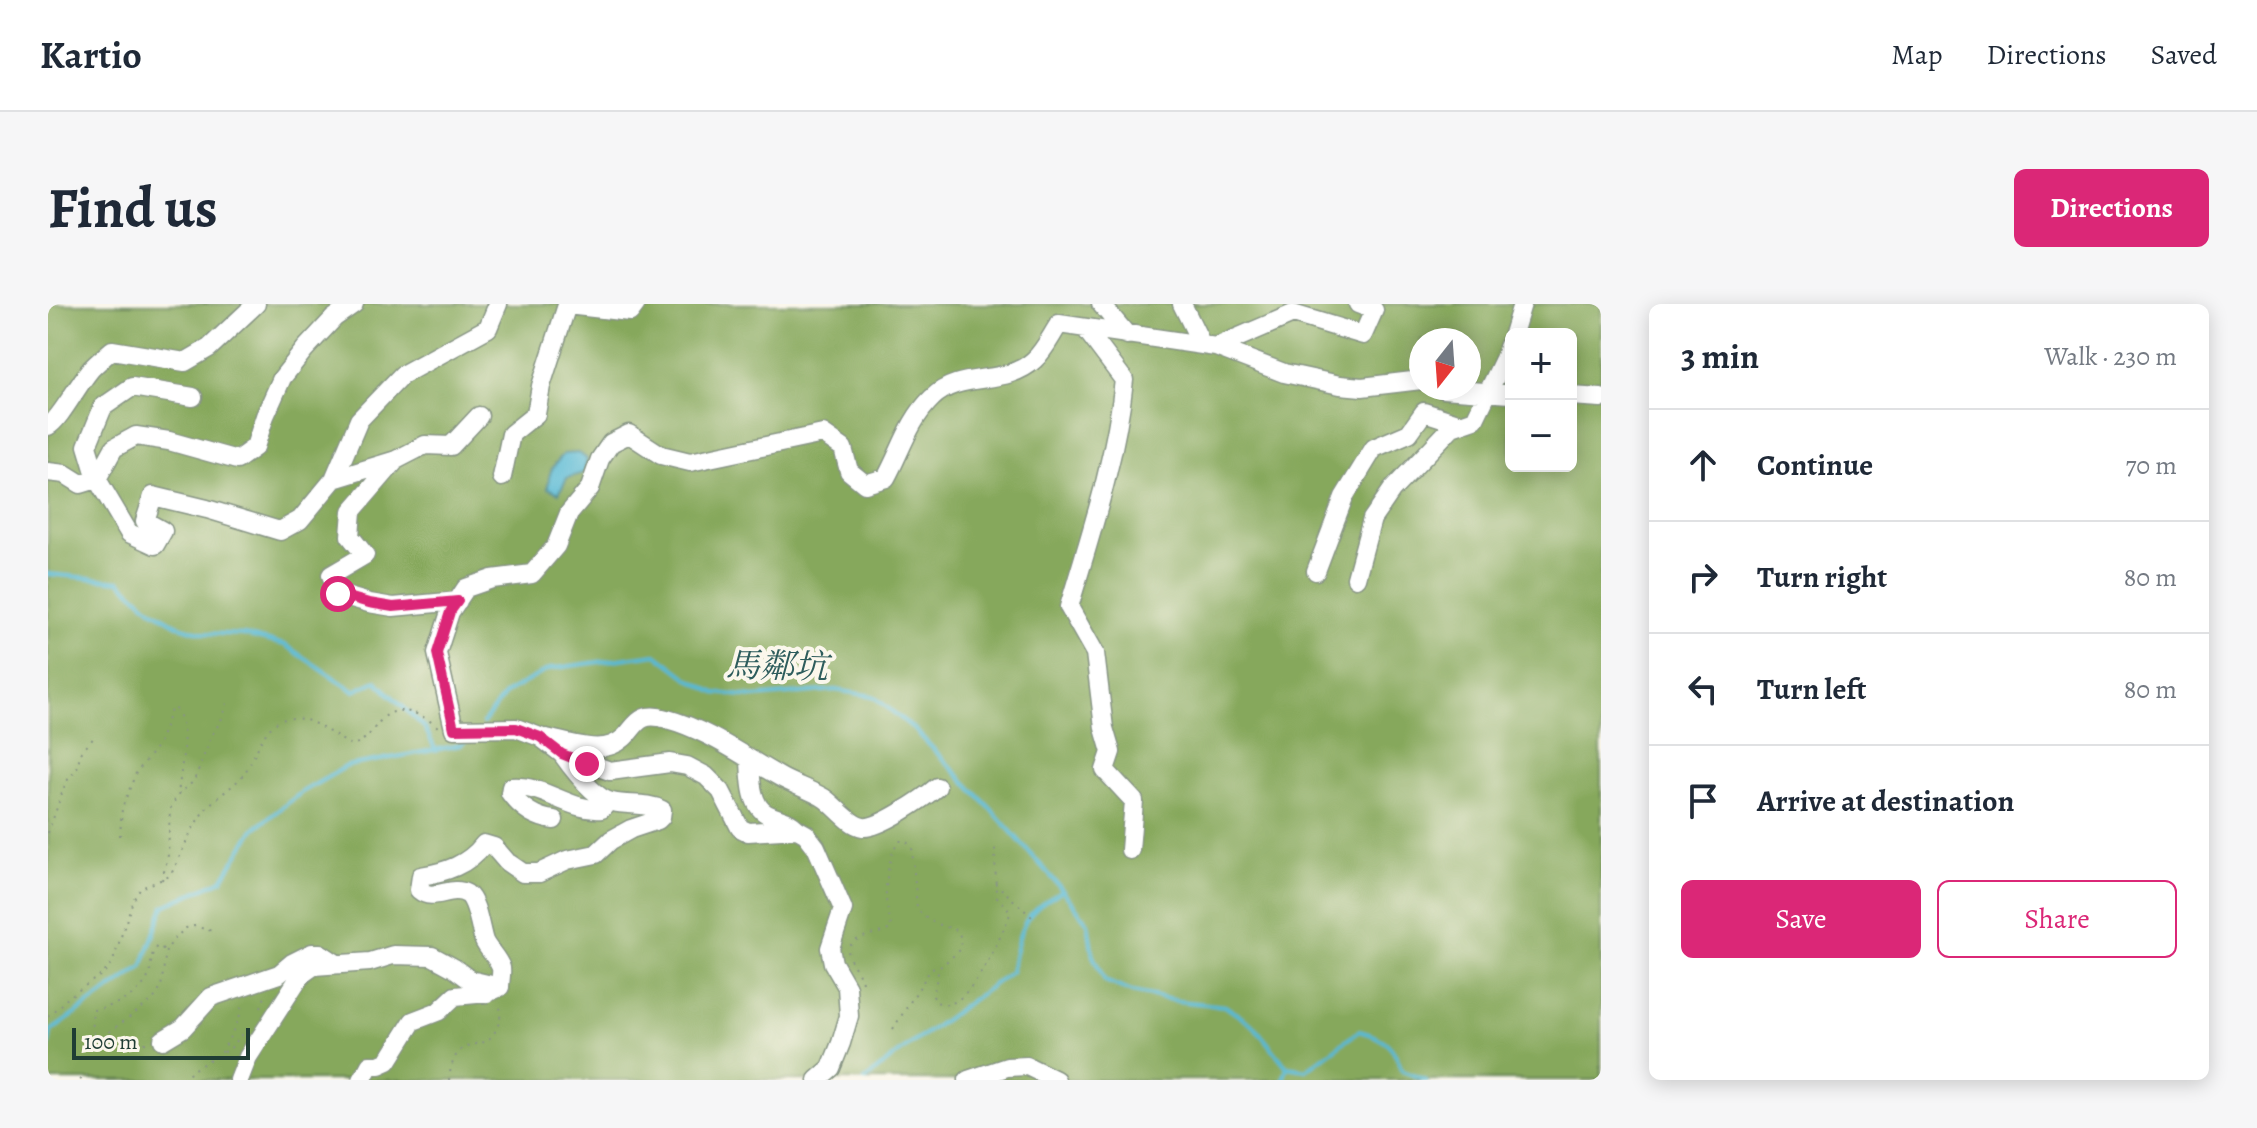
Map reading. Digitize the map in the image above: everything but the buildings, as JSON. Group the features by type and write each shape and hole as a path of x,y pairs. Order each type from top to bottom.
{"street":[{"path":"48,426 55,423 91,368 112,350 185,362 209,348 256,304"},
{"path":"48,472 65,474 81,484 97,479 114,448 136,436 169,441 237,460 255,447 282,378 334,318 354,304"},
{"path":"193,397 132,387 103,407 87,446 97,479 129,533 155,545 163,531 145,521 153,496 280,531 300,520 334,479 359,420 402,375 488,328 498,304"},
{"path":"502,477 511,434 536,414 541,386 567,305 630,312 636,304"},
{"path":"1101,304 1127,335"},
{"path":"1182,304 1209,346"},
{"path":"1209,346 1293,314 1363,335 1374,310 1358,304"},
{"path":"1515,328 1522,304"},
{"path":"937,787 890,817 866,828 823,797 785,780 708,735 667,718 651,716 639,719 621,741 609,747 540,737 516,728 467,729 437,653 450,612 466,588 492,579 532,574 556,546 569,513 590,488 600,459 611,443 629,434 661,455 690,462 823,434 843,448 849,471 865,484 886,478 899,456 911,423 933,396 959,382 996,378 1021,370 1036,359 1059,324 1209,346 1284,373 1340,385 1362,387 1409,381"},
{"path":"1085,328 1124,380 1122,405 1104,489 1069,607 1095,653 1104,728 1111,752 1105,770 1134,801 1130,850"},
{"path":"1356,578 1372,519 1409,471 1452,427 1475,419 1505,353"},
{"path":"1481,392 1505,394"},
{"path":"1577,396 1601,398"},
{"path":"1316,571 1344,497 1374,448 1409,433 1424,412 1461,424"},
{"path":"334,479 396,460 425,445 451,446 479,416"},
{"path":"396,460 352,511 350,536 365,555 331,575 338,594 393,607 458,601"},
{"path":"540,737 562,754 610,771 670,763 687,766 706,776 721,791 740,828 748,832 797,829"},
{"path":"494,990 501,967 485,943 473,901 467,894 455,891 424,895 419,890 421,876 443,873 474,858 484,844 494,847 507,862 523,873 539,873 567,860 596,854 611,840 661,817 662,810 653,805 608,802 576,775 562,754"},
{"path":"750,760 752,788 759,809 789,821 806,834 816,847 843,909 830,948 833,963 847,987 849,1016 831,1068 817,1080"},
{"path":"554,820 538,818 514,799 510,793 511,787 539,791 591,810 602,809 608,802"},
{"path":"163,1040 183,1028 211,997 279,974 312,953 320,953 337,964"},
{"path":"239,1080 248,1057 304,973 314,966 370,962 393,955 432,956 470,980 494,990"},
{"path":"362,1080 370,1065 388,1061 413,1021 439,1011 455,996 494,990"},
{"path":"968,1080 1007,1067 1027,1066 1056,1080"}],"path":[{"path":"162,881 168,855 170,809 178,795 194,781 227,703"},
{"path":"120,836 122,808 136,773 158,745 171,710 175,708 183,720 178,795"},
{"path":"48,1016 70,996 104,973 113,961 133,900 141,888 170,876 206,809 247,771 273,725 285,719 302,719 324,727 339,740 353,745 367,739 383,718 398,710 417,713 442,730 467,729"},
{"path":"48,833 66,782 77,769 80,754 96,735"},
{"path":"862,992 862,978 849,952 852,943 858,939 891,929 886,897 894,846 899,841 906,841 912,848 917,908 930,922 957,930 961,938 960,950 939,968 931,969 893,1029"},
{"path":"939,968 933,996 936,1002 947,1005 960,999 973,986 1010,914 1007,906 996,896 995,847"},
{"path":"995,882 1033,918"},
{"path":"103,1042 105,1035 153,1000 161,988 166,950 186,928 194,926 212,931"},
{"path":"163,1040 136,1045 103,1042 99,1045 92,1029 93,1010 109,1008 142,985 150,974 151,953 157,946 166,950"},
{"path":"260,1010 269,977"},
{"path":"449,1080 457,1053 465,1047 487,1041 496,1029 501,1010 494,990"},
{"path":"221,1054 239,1019 243,1000"},
{"path":"183,1080 194,1069 229,1050 247,1029"},
{"path":"80,1080 87,1075"}],"green space":[{"path":"48,304 1601,304 1601,1080 48,1080"}],"water":[{"path":"579,453 587,459 584,473 567,478 559,493 548,488 550,473 560,458 564,454"}],"waterway":[{"path":"48,574 120,581 152,610 179,626 203,633 244,635 285,645 354,691 376,681 425,728 436,751"},
{"name":"馬鄰坑","path":"483,723 506,693 549,669 656,654 689,679 715,693 754,697 835,690 873,696 914,729 1054,880 1088,923 1093,956 1105,981 1132,992 1225,1006 1254,1026 1287,1067 1306,1070 1359,1031 1387,1044 1396,1055 1402,1071 1426,1080"},
{"name":"馬鄰坑","path":"48,1050 51,1031 142,967 164,906 222,880 254,829 302,792 347,766 461,745 472,735"},
{"path":"865,1080 1011,972 1020,933 1030,915 1038,906 1063,891"},
{"path":"1283,1080 1287,1067"}],"route":[{"path":"338,594 393,607 458,601 450,612 437,653 454,729 516,728 540,737 562,754 587,764"}]}
